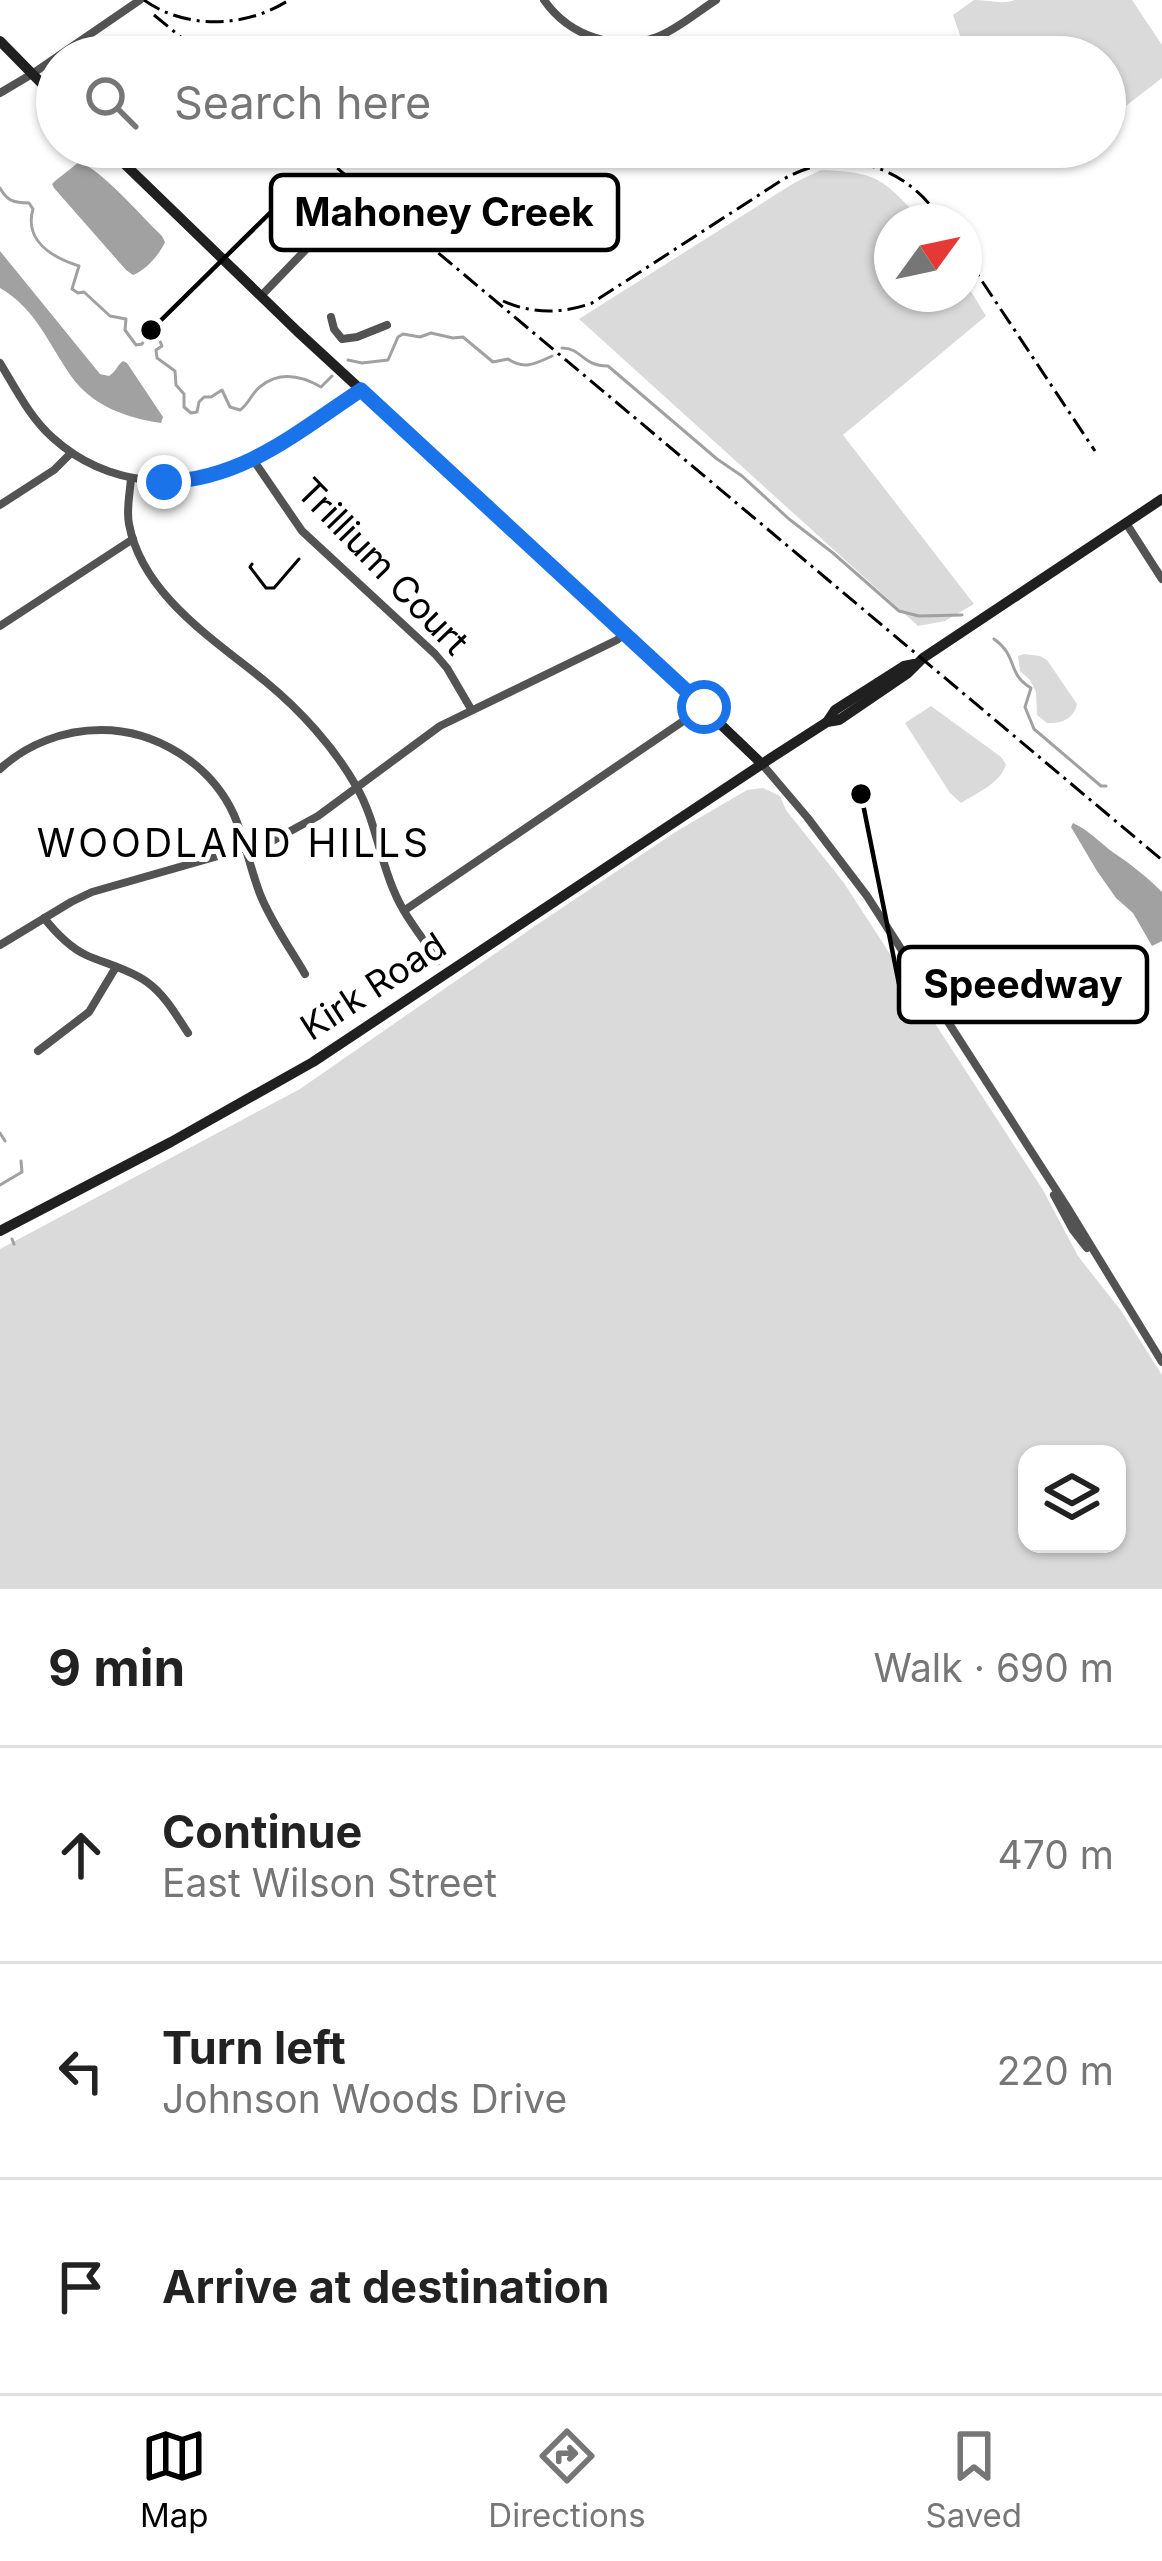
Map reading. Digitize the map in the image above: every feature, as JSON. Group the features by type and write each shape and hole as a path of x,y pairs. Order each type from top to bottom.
{"street":[{"path":"87,36 140,0"},
{"path":"544,0 572,28 591,36"},
{"path":"659,36 716,0"},
{"path":"0,41 36,78"},
{"path":"0,93 36,71"},
{"path":"129,168 704,707 808,817 867,896 1044,1175 1072,1230 1097,1257 1162,1362"},
{"path":"261,296 346,208"},
{"path":"332,317 342,339 387,325"},
{"path":"0,363 5,381 51,437 100,469 131,478 182,481 214,476 254,460 361,390"},
{"path":"0,505 54,470 71,452"},
{"name":"Trillium Court","path":"254,460 302,531 435,654 471,710"},
{"path":"131,478 128,513 133,539 148,569 183,615 292,705 321,738 356,786 394,892 438,961"},
{"name":"Kirk Road","path":"0,1231 313,1062 827,722 835,710 914,664 1162,499"},
{"path":"1126,524 1162,579"},
{"path":"0,626 133,539"},
{"path":"0,945 92,892 245,850 304,825 426,734 625,633"},
{"path":"405,910 704,707"},
{"path":"0,769 26,749 65,734 96,730 139,735 176,751 210,779 233,813 264,903 305,974"},
{"path":"44,918 72,947 138,976 158,991 188,1033"},
{"path":"38,1051 89,1012 116,967"}],"shaded area":[{"path":"974,0 1132,0 1162,45 1162,78 1126,106 1126,36 960,36 953,15"},
{"path":"72,168 91,168 162,236 165,242 160,252 133,275 52,184"},
{"path":"821,170 857,173 880,181 906,204 874,204 874,312 982,309 986,316 843,435 974,604 945,621 918,626 579,319"},
{"path":"0,251 100,374 109,376 123,361 127,363 163,417 161,423 111,409 80,386 32,316 0,288"},
{"path":"1018,656 1047,660 1077,704 1066,720 1047,723 1037,715 1036,692 1020,671"},
{"path":"931,706 1006,764 994,782 961,803 905,723"},
{"path":"763,788 780,796 844,883 1043,1190 1078,1256 1122,1312 1162,1375 1162,1589 0,1589 0,1249 300,1089 677,831 747,790"},
{"path":"1073,823 1162,892 1162,941 1152,946 1133,913 1097,871"}],"waterway":[{"path":"0,188 12,200 29,203 32,230 42,246 79,266 72,289 84,292 110,316 126,319 125,330 136,345 151,330 156,332 162,346 156,350 157,358 175,371 184,407 191,413 197,412 204,397 222,390 230,407 240,410 258,389 276,378 299,378 321,387 332,376"},
{"path":"348,360 388,360 398,337 431,333 463,337 493,362 508,359 530,365 552,356"},
{"path":"562,348 608,366 899,611 919,616 962,615"},
{"path":"994,639 1007,652 1018,677 1031,688 1025,707 1034,729 1106,786"},
{"path":"0,1133 5,1141"},
{"path":"0,1185 22,1172 21,1161"},
{"path":"12,1239 14,1244"}],"tram line":[{"path":"252,564 266,588 274,588 299,559"}],"railway":[{"path":"144,0 178,17 216,22 254,16 289,0"},
{"path":"154,15 180,36"},
{"path":"337,168 1162,860"},
{"path":"503,301 547,311 592,303 782,180 810,168"},
{"path":"876,168 910,186 930,204"},
{"path":"982,281 1095,451"}],"place":[{"name":"Mahoney Creek","path":"151,330"},
{"name":"Speedway","path":"861,794"}],"district":[{"name":"WOODLAND HILLS","path":"234,843"}],"route":[{"path":"164,482 214,476 254,460 361,390 704,707"}]}
